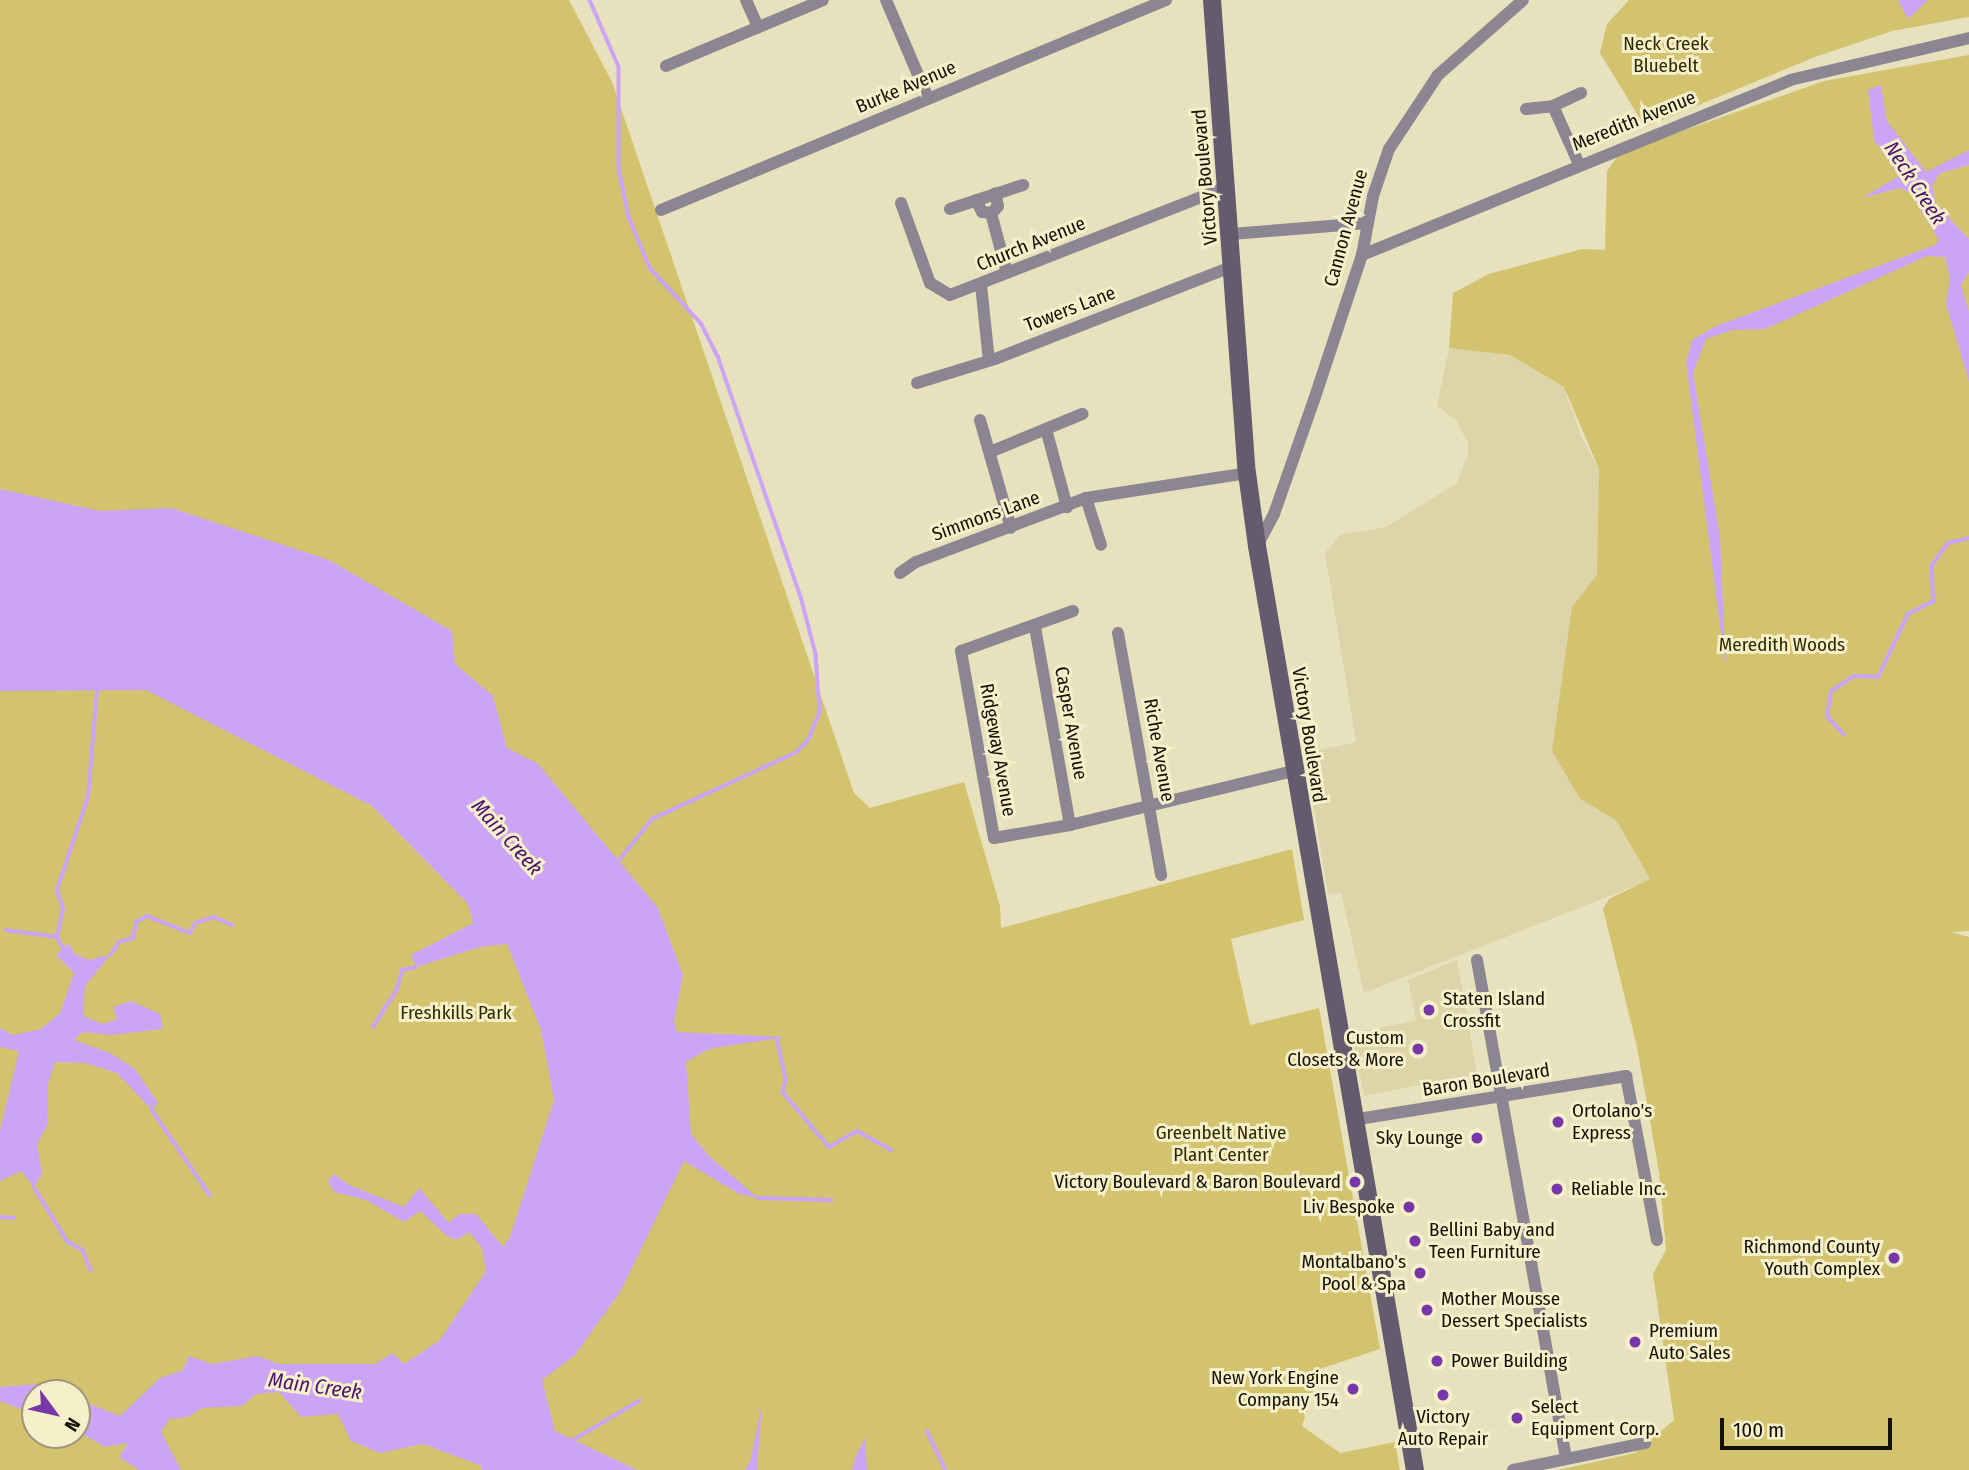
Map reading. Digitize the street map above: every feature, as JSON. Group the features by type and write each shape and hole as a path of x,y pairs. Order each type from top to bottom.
{"main road":[{"name":"Victory Boulevard","path":"1212,0 1234,266 1247,473 1257,546 1352,1120 1415,1470"}],"street":[{"path":"746,0 758,27"},
{"path":"666,66 823,0"},
{"path":"886,0 928,99"},
{"name":"Burke Avenue","path":"661,210 1167,0"},
{"name":"Cannon Avenue","path":"1257,546 1283,490 1362,255 1389,149 1418,99 1438,75 1523,0"},
{"name":"Meredith Avenue","path":"1362,255 1579,164 1790,80 1969,38"},
{"path":"1526,109 1553,106 1581,93"},
{"path":"1553,106 1579,164"},
{"path":"950,209 1023,185"},
{"name":"Church Avenue","path":"901,203 935,289 958,295 1227,187"},
{"path":"991,213 998,206 995,194"},
{"path":"976,200 982,212 991,213"},
{"path":"991,213 1007,274"},
{"path":"1231,234 1368,223"},
{"name":"Towers Lane","path":"917,383 989,361 1234,266"},
{"path":"981,285 989,361"},
{"path":"990,452 1082,414"},
{"path":"979,420 1011,528"},
{"path":"1046,429 1066,507"},
{"name":"Simmons Lane","path":"900,573 916,562 1086,498 1247,473"},
{"path":"1086,498 1101,545"},
{"name":"Ridgeway Avenue","path":"1073,611 1035,627 961,651 995,838 1070,825 1293,771"},
{"name":"Casper Avenue","path":"1035,627 1070,825"},
{"name":"Riche Avenue","path":"1118,633 1161,875"},
{"path":"1477,960 1566,1458"},
{"name":"Baron Boulevard","path":"1352,1120 1503,1098 1626,1076 1657,1240"},
{"path":"1513,1470 1645,1443"}],"shaded area":[{"path":"1449,348 1510,355 1564,387 1581,436 1607,484 1602,569 1552,751 1580,799 1616,820 1650,880 1364,993 1341,893 1328,894 1305,753 1356,742 1325,553 1340,535 1386,527 1457,483 1468,453 1468,443 1456,420 1437,406"},
{"path":"1457,960 1477,1074 1364,1096 1352,1033 1416,1021 1408,980"}],"green space":[{"name":"Freshkills Park","path":"0,0 569,0 612,82 854,793 870,808 964,782 1000,906 1001,928 1292,849 1304,920 1231,939 1250,1025 1319,1008 1380,1349 1320,1369 1302,1426 1340,1453 1395,1442 1400,1470 0,1470"},
{"name":"Neck Creek Bluebelt","path":"1629,0 1969,0 1969,17 1892,31 1815,57 1645,127 1600,53 1607,24"},
{"name":"Meredith Woods","path":"1969,55 1969,931 1951,932 1969,937 1969,1470 1558,1470 1635,1453 1674,1420 1653,1274 1666,1250 1659,1172 1637,1047 1603,909 1609,899 1650,879 1616,820 1580,799 1552,751 1572,607 1597,575 1599,469 1564,387 1510,355 1449,348 1453,293 1489,274 1582,249 1605,250 1607,171 1620,153 1824,81"}],"water":[{"path":"1898,0 1928,0 1908,19"},
{"name":"Neck Creek","path":"1881,85 1887,121 1926,172 1969,150 1969,165 1940,173 1932,185 1936,204 1969,239 1969,272 1961,285 1969,312 1969,382 1946,304 1950,278 1945,257 1927,256 1765,329 1732,330 1706,339 1693,373 1720,537 1726,672 1686,362 1692,340 1716,326 1935,245 1939,240 1910,193 1900,188 1862,198 1899,176 1874,140 1868,90"},
{"name":"Main Creek","path":"0,489 100,511 171,508 329,560 452,631 455,664 493,696 507,748 538,764 658,908 683,975 674,1021 677,1032 785,1037 709,1049 686,1062 691,1134 710,1157 758,1198 739,1194 684,1161 620,1292 575,1355 542,1380 555,1431 637,1470 482,1470 482,1466 423,1444 380,1453 351,1441 338,1414 301,1417 279,1392 256,1394 242,1406 202,1408 188,1417 169,1419 161,1432 181,1470 139,1470 119,1457 128,1443 105,1447 91,1439 91,1405 120,1416 160,1378 183,1370 189,1356 212,1364 257,1356 279,1364 375,1364 393,1353 404,1364 440,1340 486,1271 482,1248 469,1232 457,1240 447,1236 420,1211 404,1222 366,1200 334,1192 328,1181 334,1174 349,1185 404,1207 419,1188 449,1223 459,1214 476,1214 503,1247 510,1237 554,1100 541,1030 507,944 480,947 416,967 411,955 473,923 468,904 372,806 146,690 0,691"},
{"path":"68,943 75,954 89,960 111,954 85,986 83,1016 103,1024 117,1019 113,1007 131,1001 160,1014 163,1029 110,1035 83,1032 74,1040 110,1053 135,1069 158,1103 152,1110 117,1073 85,1063 55,1062 48,1084 47,1126 37,1144 42,1174 34,1187 21,1171 0,1181 0,1130 19,1051 0,1047 0,1028 12,1035 41,1029 60,1013 74,973 56,955"},
{"path":"21,1385 21,1409 0,1401 0,1387"},
{"path":"762,1404 757,1470 745,1470 750,1462"},
{"path":"865,1438 867,1470 852,1470 855,1458"}],"waterway":[{"path":"590,0 619,67 619,168 629,217 650,268 701,323 718,356 801,597 816,654 820,712 808,741 796,753 653,819 619,861"},
{"path":"1844,735 1827,717 1831,691 1854,676 1878,677 1908,614 1933,601 1932,565 1948,543 1969,538"},
{"path":"57,937 63,909 57,890 88,797 97,690"},
{"path":"111,954 119,942 133,938 136,922 147,916 190,933 195,923 214,917 232,925"},
{"path":"6,930 57,937 63,948"},
{"path":"373,1027 397,989 402,970 416,967"},
{"path":"777,1038 786,1079 783,1092 829,1147 857,1131 891,1150"},
{"path":"152,1110 210,1195"},
{"path":"34,1187 68,1242 83,1250 91,1271"},
{"path":"758,1198 831,1200"},
{"path":"0,1217 14,1218"},
{"path":"573,1440 639,1401"},
{"path":"927,1431 946,1470"}],"place":[{"name":"Staten Island Crossfit","path":"1429,1010"},
{"name":"Custom Closets & More","path":"1418,1049"},
{"name":"Ortolano's Express","path":"1558,1122"},
{"name":"Sky Lounge","path":"1477,1138"},
{"name":"Victory Boulevard & Baron Boulevard","path":"1355,1182"},
{"name":"Reliable Inc.","path":"1557,1189"},
{"name":"Liv Bespoke","path":"1409,1207"},
{"name":"Bellini Baby and Teen Furniture","path":"1415,1241"},
{"name":"Richmond County Youth Complex","path":"1894,1258"},
{"name":"Montalbano's Pool & Spa","path":"1420,1273"},
{"name":"Mother Mousse Dessert Specialists","path":"1427,1310"},
{"name":"Premium Auto Sales","path":"1635,1342"},
{"name":"Power Building","path":"1437,1361"},
{"name":"New York Engine Company 154","path":"1353,1389"},
{"name":"Victory Auto Repair","path":"1443,1395"},
{"name":"Select Equipment Corp.","path":"1517,1418"}],"park label":[{"name":"Greenbelt Native Plant Center","path":"1221,1144"}]}
